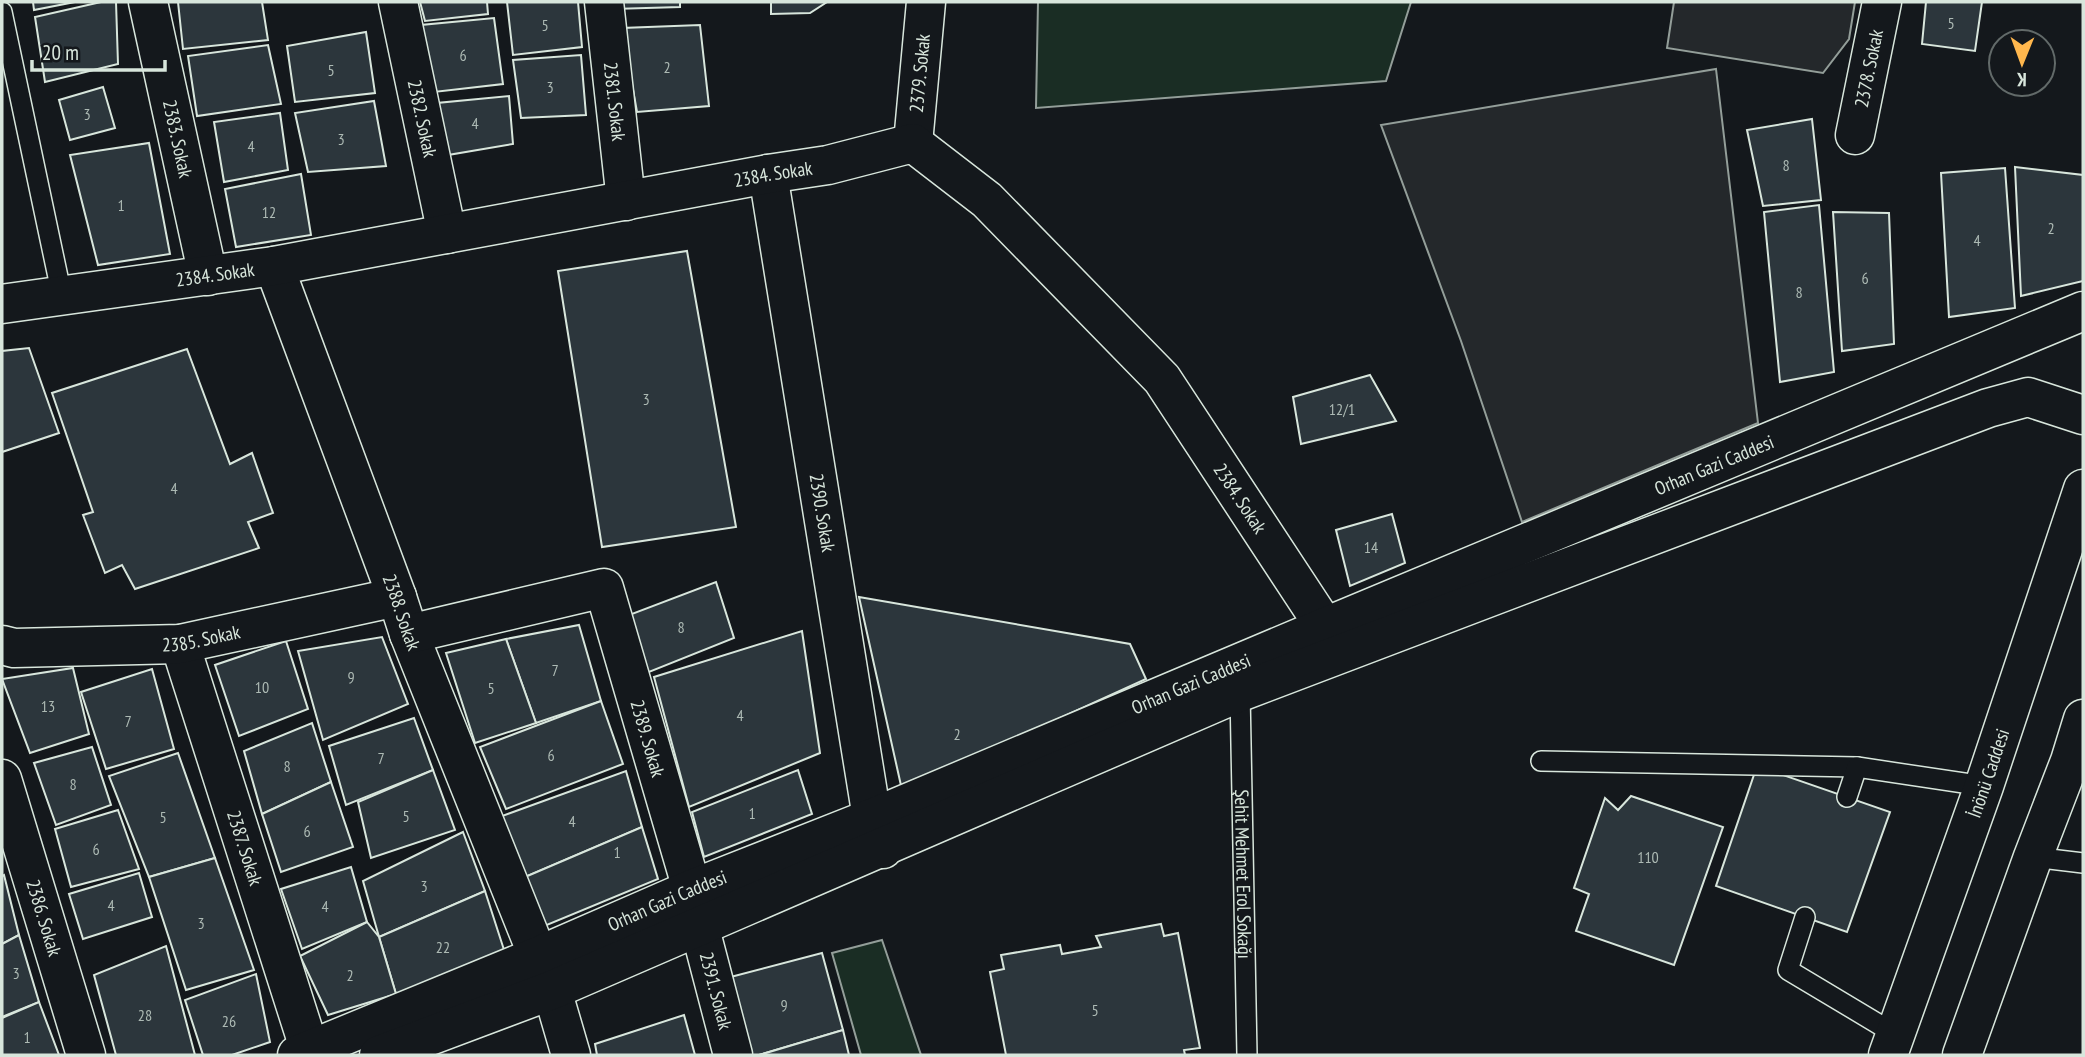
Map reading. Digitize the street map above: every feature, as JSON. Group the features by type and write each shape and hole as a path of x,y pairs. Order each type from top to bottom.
{"street":[{"name":"2383. Sokak","path":"148,2 208,276"},
{"name":"2382. Sokak","path":"398,2 447,234"},
{"name":"2381. Sokak","path":"604,2 626,201"},
{"name":"2379. Sokak","path":"913,144 926,2"},
{"name":"2378. Sokak","path":"1856,135 1882,2"},
{"name":"2384. Sokak","path":"2,304 274,266 828,165 913,144 987,200 1162,379 1325,626"},
{"name":"2390. Sokak","path":"768,174 877,833"},
{"name":"2388. Sokak","path":"274,266 409,634 545,973 571,1055"},
{"name":"Orhan Gazi Caddesi","path":"877,833 1325,626 2083,311"},
{"name":"Orhan Gazi Caddesi","path":"379,1055 545,973 696,907 877,833 1988,408 2028,397 2083,415"},
{"name":"İnönü Caddesi","path":"1891,1045 1984,786 2083,489"},
{"name":"2389. Sokak","path":"409,634 604,588 696,907"},
{"name":"2385. Sokak","path":"2,645 14,648 180,644 397,597"},
{"name":"2387. Sokak","path":"180,644 303,1053"},
{"path":"1962,1055 2083,719"},
{"name":"2386. Sokak","path":"2,779 86,1055"},
{"name":"2391. Sokak","path":"696,907 733,1055"},
{"name":"Orhan Gazi Caddesi","path":"303,1053 545,973"}],"lane":[{"path":"2,12 62,296"},
{"name":"Şehit Mehmet Erol Sokağı","path":"1240,692 1247,1055"},
{"path":"1541,761 1857,767 1984,786"},
{"path":"1847,797 1857,767"},
{"path":"2033,857 2083,863"},
{"path":"1805,917 1788,970 1891,1045"}],"green space":[{"path":"1038,2 1411,2 1386,81 1036,108"},
{"path":"882,940 921,1055 861,1055 832,953"}],"shaded area":[{"path":"1674,2 1855,2 1849,39 1823,73 1667,48"},
{"path":"1716,69 1758,423 1522,522 1461,341 1381,125"}],"building":[{"path":"33,2 75,2 34,10"},
{"path":"101,2 116,2 118,64 45,82 35,17"},
{"path":"178,2 262,2 268,40 183,49"},
{"path":"420,2 487,2 488,14 425,21"},
{"path":"507,2 578,2 582,47 513,55"},
{"path":"613,2 680,2 680,7 613,9"},
{"path":"771,2 827,2 810,13 771,14"},
{"path":"1926,2 1982,2 1975,51 1922,44"},
{"path":"494,18 503,84 434,92 421,25"},
{"path":"700,25 709,106 637,112 622,28"},
{"path":"366,32 375,93 295,102 287,46"},
{"path":"268,45 281,104 197,116 188,56"},
{"path":"581,55 586,115 521,118 513,60"},
{"path":"103,87 115,128 70,140 59,100"},
{"path":"509,96 513,144 442,156 437,103"},
{"path":"374,101 386,166 308,172 295,113"},
{"path":"280,113 288,170 224,182 214,122"},
{"path":"1812,119 1821,200 1763,206 1747,130"},
{"path":"149,143 170,254 98,265 70,155"},
{"path":"2015,167 2083,175 2083,281 2021,296"},
{"path":"2005,168 2015,308 1949,317 1941,173"},
{"path":"301,174 311,235 236,247 225,189"},
{"path":"1819,205 1834,372 1780,382 1764,212"},
{"path":"1833,212 1889,213 1894,344 1842,351"},
{"path":"687,251 736,527 602,547 558,271"},
{"path":"29,348 59,433 2,452 2,351"},
{"path":"187,349 230,464 252,453 273,513 248,522 259,548 135,589 122,565 105,573 83,515 93,512 52,393"},
{"path":"1370,375 1396,421 1301,444 1293,397"},
{"path":"1392,514 1405,563 1350,586 1336,530"},
{"path":"716,582 734,638 644,674 629,615"},
{"path":"859,597 1130,644 1146,679 902,790"},
{"path":"579,625 601,701 536,723 506,639"},
{"path":"802,631 820,753 689,807 654,677"},
{"path":"382,637 408,704 323,740 298,651"},
{"path":"506,639 536,723 475,743 446,653"},
{"path":"286,641 308,709 239,736 215,665"},
{"path":"73,668 89,734 30,753 2,679"},
{"path":"152,669 174,749 106,769 81,692"},
{"path":"601,701 623,764 506,809 480,747"},
{"path":"414,718 433,770 346,805 329,746"},
{"path":"312,723 331,782 262,814 244,751"},
{"path":"92,747 111,805 56,825 34,763"},
{"path":"178,753 215,858 149,877 109,776"},
{"path":"1757,766 1890,812 1847,932 1716,886"},
{"path":"433,770 455,830 371,858 358,802"},
{"path":"798,770 812,814 704,857 692,812"},
{"path":"626,771 642,827 525,877 502,816"},
{"path":"331,782 353,847 281,872 262,814"},
{"path":"1631,796 1723,827 1674,965 1576,931 1589,894 1574,888 1605,798 1618,810"},
{"path":"118,810 139,869 71,887 55,829"},
{"path":"642,827 658,879 542,927 525,877"},
{"path":"463,832 485,891 379,937 363,881"},
{"path":"215,858 254,970 186,990 149,877"},
{"path":"351,867 367,922 302,949 281,889"},
{"path":"139,873 152,917 83,939 69,894"},
{"path":"4,875 19,935 2,944 2,876"},
{"path":"485,891 506,956 396,994 379,937"},
{"path":"367,922 379,937 396,994 328,1015 300,956"},
{"path":"1161,924 1164,936 1178,933 1200,1048 1184,1050 1185,1055 1006,1055 990,972 1004,969 1001,955 1060,945 1062,954 1101,947 1096,936"},
{"path":"19,935 39,1002 2,1017 2,944"},
{"path":"166,946 195,1055 116,1055 94,975"},
{"path":"822,953 843,1030 759,1055 748,1055 723,979"},
{"path":"256,974 270,1042 232,1055 203,1055 185,1000"},
{"path":"39,1002 59,1055 2,1055 2,1018"},
{"path":"684,1015 695,1055 597,1055 595,1044"},
{"path":"843,1030 849,1055 759,1055"}]}
